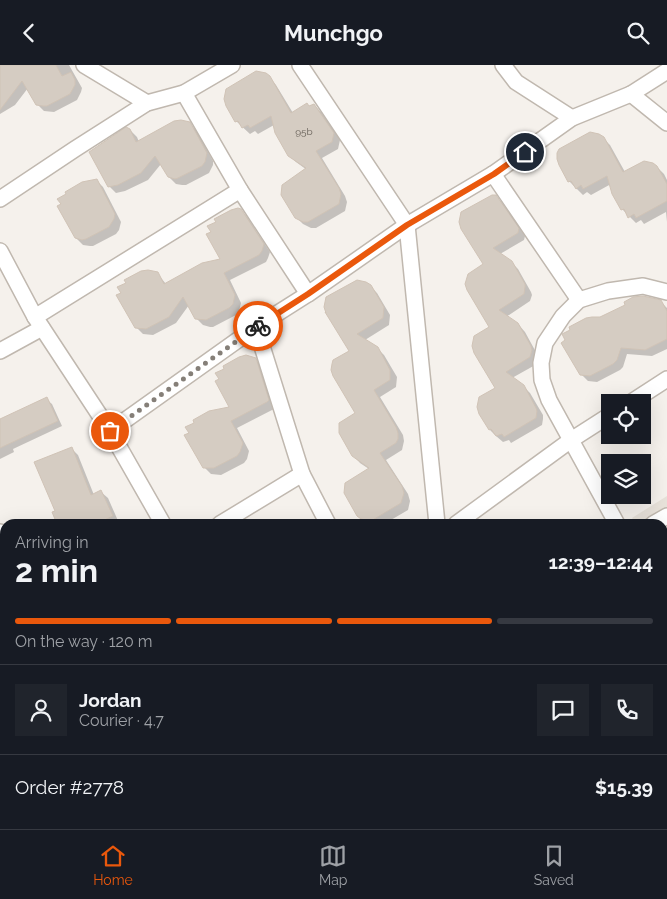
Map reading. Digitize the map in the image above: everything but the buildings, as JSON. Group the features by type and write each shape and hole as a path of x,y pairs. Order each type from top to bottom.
{"street":[{"path":"84,65 147,103"},
{"path":"0,199 147,103 184,93 232,65"},
{"path":"300,65 407,225 436,519"},
{"path":"503,65 516,82 572,118"},
{"path":"110,431 256,327 308,294 407,225 494,174 572,118 631,93 667,71"},
{"path":"184,93 240,190 308,294"},
{"path":"631,93 667,123"},
{"path":"494,174 579,300"},
{"path":"0,351 39,322 240,190"},
{"path":"0,251 39,322 110,431 160,519"},
{"path":"615,519 549,400 542,380 541,363 545,343 563,315 579,300 608,291 643,286 667,292"},
{"path":"256,327 302,474 325,519"},
{"path":"644,394 667,379"},
{"path":"463,519 571,440 601,421"},
{"path":"228,519 302,474"}],"shaded area":[{"path":"667,496 667,519 632,518"}],"way so far":[{"path":"110,431 258,326"}],"route":[{"path":"258,326 308,294 407,225 494,174 525,152"}]}
